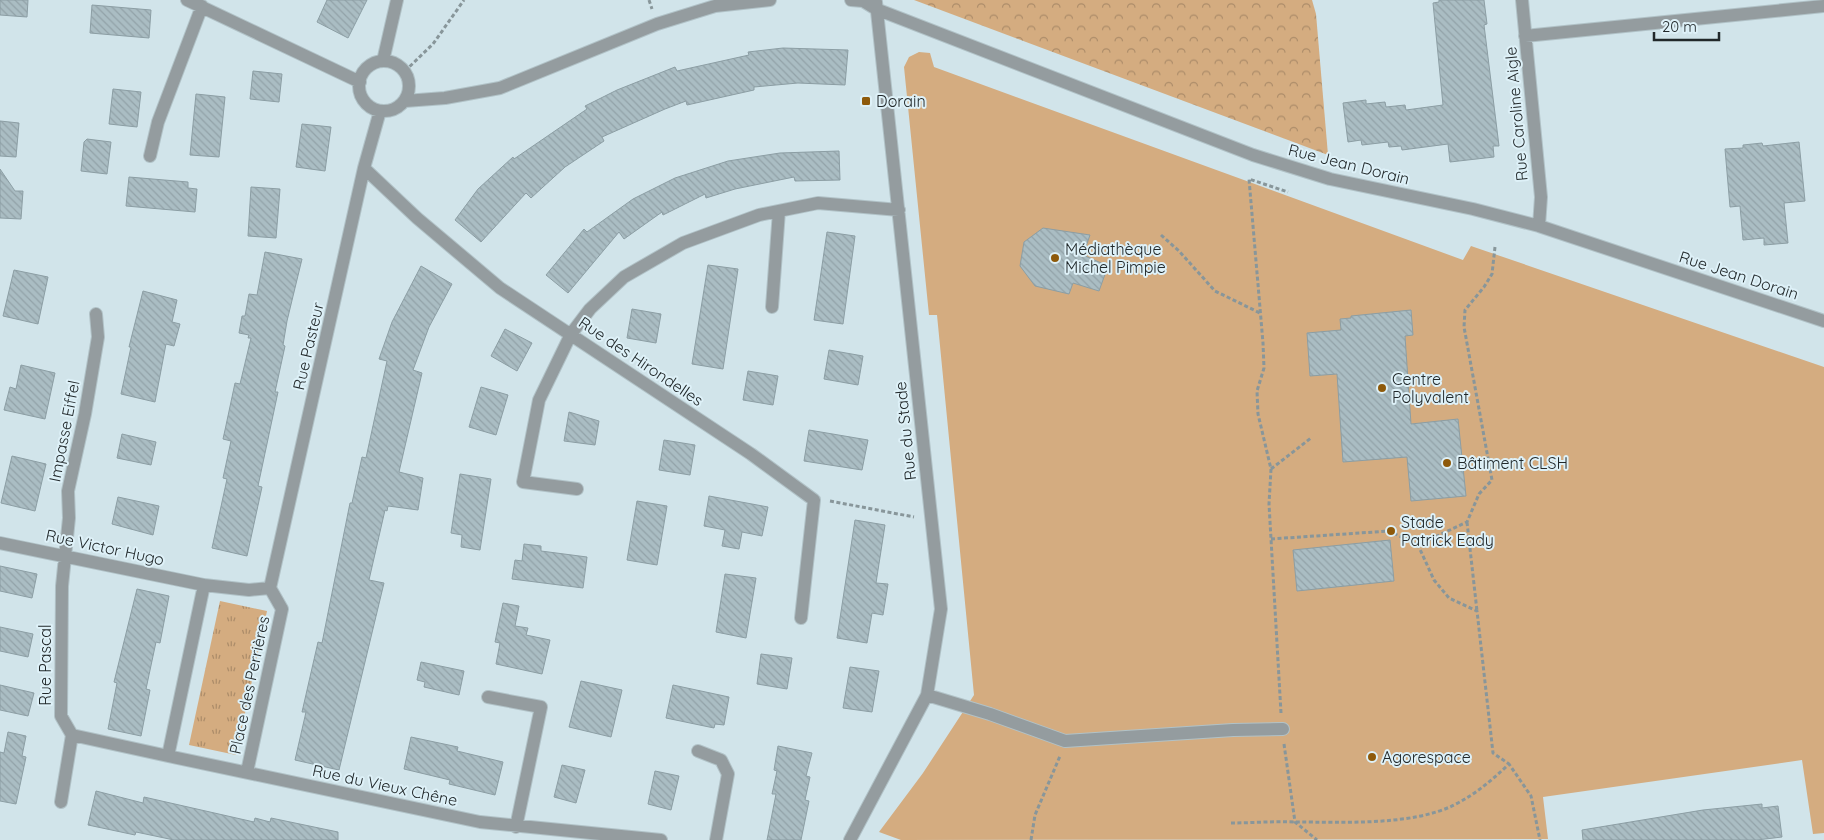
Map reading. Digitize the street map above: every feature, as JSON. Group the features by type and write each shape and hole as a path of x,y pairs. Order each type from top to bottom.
{"street":[{"path":"187,0 360,82"},
{"path":"383,61 397,0"},
{"path":"405,101 409,86 405,71 399,65 383,61 367,67 360,82 362,97 367,104 380,111 394,109 405,101 445,98 500,88 657,24 715,6 770,0"},
{"name":"Rue Jean Dorain","path":"851,0 876,5 1253,155 1330,179 1473,209 1538,226 1824,321"},
{"name":"Rue Caroline Aigle","path":"1522,0 1540,197 1538,226"},
{"name":"Rue du Stade","path":"850,840 927,695 941,609 876,5"},
{"path":"150,156 158,122 202,6"},
{"path":"1525,36 1824,6"},
{"name":"Rue Pasteur","path":"270,588 364,168 380,111"},
{"name":"Rue des Hirondelles","path":"364,168 417,218 500,288 751,454 814,500"},
{"path":"577,490 522,482 539,400 570,334 590,309 624,277 683,243 759,215 818,203 898,210"},
{"path":"772,307 779,211"},
{"name":"Impasse Eiffel","path":"65,555 68,492 85,414 98,337 96,314"},
{"path":"800,618 814,500"},
{"name":"Rue Victor Hugo","path":"0,543 204,585"},
{"name":"Rue Pascal","path":"65,555 62,586 61,716 72,735"},
{"path":"168,756 204,585"},
{"name":"Place des Perrières","path":"72,735 247,772 282,609 270,588 249,590 204,585"},
{"path":"927,695 990,714 1065,741 1233,730 1283,729"},
{"path":"488,697 541,707 516,826"},
{"path":"61,802 72,735"},
{"path":"698,751 721,760 728,774 716,840"},
{"name":"Rue du Vieux Chêne","path":"247,772 480,822 661,840"}],"path":[{"path":"405,71 433,44 464,0"},
{"path":"1288,192 1249,179 1264,368 1257,391 1258,414 1271,469 1269,504 1283,729 1296,822 1317,840"},
{"path":"1161,235 1180,251 1215,291 1260,313"},
{"path":"1495,246 1492,274 1465,310 1464,327 1492,480 1479,494 1467,522 1493,753 1509,764 1531,796 1540,840"},
{"path":"1271,469 1311,438"},
{"path":"814,500 836,501 911,517 930,514"},
{"path":"1418,545 1467,522"},
{"path":"1271,540 1389,532 1418,545 1434,580 1449,598 1476,611"},
{"path":"1031,840 1036,815 1065,741"},
{"path":"1231,823 1296,822 1335,824 1418,816 1453,806 1488,785 1509,764"}],"green space":[{"path":"914,0 1312,0 1316,14 1328,155"},
{"name":"Stade Patrick Eady","path":"919,52 930,53 934,67 1463,260 1471,246 1824,367 1824,833 1813,834 1802,760 1543,797 1548,839 901,840 879,832 923,773 974,695 937,315 929,315 904,67 909,57"},
{"path":"220,601 267,611 236,755 189,745"}],"building":[{"path":"0,0 28,0 27,17 0,15"},
{"path":"327,0 367,0 348,38 317,22"},
{"path":"1439,0 1484,0 1487,24 1484,25 1499,146 1493,146 1494,157 1450,162 1448,144 1402,150 1401,146 1389,147 1388,142 1362,145 1361,140 1348,142 1343,103 1366,100 1366,104 1385,102 1386,107 1405,105 1406,110 1443,105 1433,3 1439,2"},
{"path":"92,5 151,10 149,38 90,33"},
{"path":"783,48 848,50 845,85 798,83 754,87 754,90 687,105 686,101 602,137 604,141 565,167 531,198 526,193 481,242 455,220 478,189 513,157 514,159 587,109 585,106 617,90 675,67 677,71 749,55 748,52"},
{"path":"253,71 282,74 279,102 250,99"},
{"path":"113,89 141,92 137,127 109,124"},
{"path":"196,94 225,97 219,157 190,155"},
{"path":"0,121 19,123 16,157 0,156"},
{"path":"302,124 331,127 325,171 296,167"},
{"path":"87,139 111,142 107,174 81,171 84,142"},
{"path":"1799,142 1805,201 1784,203 1788,243 1764,245 1764,238 1743,240 1740,206 1730,207 1725,149 1743,148 1743,145 1762,143 1763,146"},
{"path":"839,151 840,180 795,181 794,177 735,189 706,198 705,194 663,215 662,212 624,239 619,232 568,293 546,275 584,229 587,232 633,199 675,178 728,161 780,153"},
{"path":"0,169 15,191 23,191 21,219 0,218"},
{"path":"129,177 188,182 188,188 197,189 195,212 126,206"},
{"path":"251,187 280,189 276,238 248,236"},
{"path":"1043,228 1090,235 1083,255 1108,266 1099,291 1073,283 1069,294 1035,286 1020,266 1024,242"},
{"path":"827,232 855,236 843,324 814,320"},
{"path":"265,252 302,259 287,321 283,345 285,346 275,392 278,392 258,486 262,487 247,556 212,548 227,479 223,478 231,441 223,439 235,383 240,384 251,338 248,338 249,335 239,333 242,316 245,316 249,294 257,295"},
{"path":"708,265 738,269 723,369 692,364"},
{"path":"421,266 452,284 429,327 413,370 422,373 399,472 423,478 418,510 388,506 387,511 385,510 369,580 384,583 339,770 295,760 306,712 302,712 318,642 322,643 350,503 352,503 362,457 366,458 387,361 379,359 392,322"},
{"path":"14,270 48,277 38,324 3,316"},
{"path":"143,291 177,300 172,322 180,324 174,346 166,344 155,402 121,394 131,347 129,347"},
{"path":"632,309 661,314 656,343 627,338"},
{"name":"Centre Polyvalent","path":"1411,310 1413,335 1405,336 1411,424 1458,419 1466,496 1411,501 1407,457 1343,462 1337,374 1310,376 1307,333 1341,330 1340,319 1351,318 1351,316"},
{"path":"505,329 532,343 517,371 491,356"},
{"path":"829,350 863,356 858,385 824,379"},
{"path":"21,365 55,373 45,419 4,410 10,387 16,389"},
{"path":"748,371 778,376 773,405 743,400"},
{"path":"481,387 508,395 496,435 469,427"},
{"path":"569,412 599,421 595,445 564,441"},
{"path":"809,430 868,440 862,470 804,461"},
{"path":"122,434 156,442 151,465 117,458"},
{"path":"664,440 695,445 690,475 659,470"},
{"path":"12,456 46,464 35,511 1,503"},
{"path":"460,474 491,479 480,550 461,547 462,535 451,533"},
{"path":"709,496 768,507 762,536 742,532 739,549 722,546 725,530 704,526"},
{"path":"118,497 159,506 153,535 112,524"},
{"path":"637,501 667,506 657,565 627,560"},
{"path":"855,520 885,525 876,583 888,584 883,615 872,613 867,643 837,638"},
{"path":"1390,540 1394,581 1297,591 1293,550"},
{"path":"524,544 541,546 541,551 587,557 583,588 512,579 515,560 522,561"},
{"path":"0,566 37,574 32,598 0,591"},
{"path":"725,574 756,578 746,638 716,632"},
{"path":"137,589 169,596 160,643 156,642 146,689 150,690 141,736 108,729 117,683 114,682"},
{"path":"503,603 519,606 515,626 528,628 526,635 550,640 542,674 496,664 500,643 495,642"},
{"path":"0,627 33,634 28,657 0,651"},
{"path":"761,654 792,658 787,689 757,684"},
{"path":"421,662 464,671 459,695 424,687 425,682 417,680"},
{"path":"850,667 879,671 872,712 843,708"},
{"path":"581,681 622,690 611,737 569,727"},
{"path":"0,685 34,693 28,716 0,710"},
{"path":"673,685 729,697 724,725 715,724 714,728 666,718"},
{"path":"8,732 26,736 22,756 26,757 16,804 0,801 0,752 4,753"},
{"path":"411,737 458,747 457,751 503,762 495,795 449,784 450,780 404,769"},
{"path":"778,746 812,753 806,776 810,777 805,800 809,801 801,840 767,840 776,794 772,794 777,771 774,770"},
{"path":"562,765 585,770 576,803 554,797"},
{"path":"655,771 679,776 671,810 648,804"},
{"path":"96,791 143,803 144,797 254,822 255,818 270,822 271,818 338,832 338,840 174,840 136,832 135,835 88,825"},
{"path":"1762,804 1762,808 1778,806 1782,837 1757,840 1583,840 1582,830 1703,810"}],"place":[{"name":"Dorain","path":"866,101"},
{"name":"Médiathèque Michel Pimpie","path":"1055,258"},
{"name":"Centre Polyvalent","path":"1382,388"},
{"name":"Bâtiment CLSH","path":"1447,463"},
{"name":"Stade Patrick Eady","path":"1391,531"},
{"name":"Agorespace","path":"1372,757"}]}
